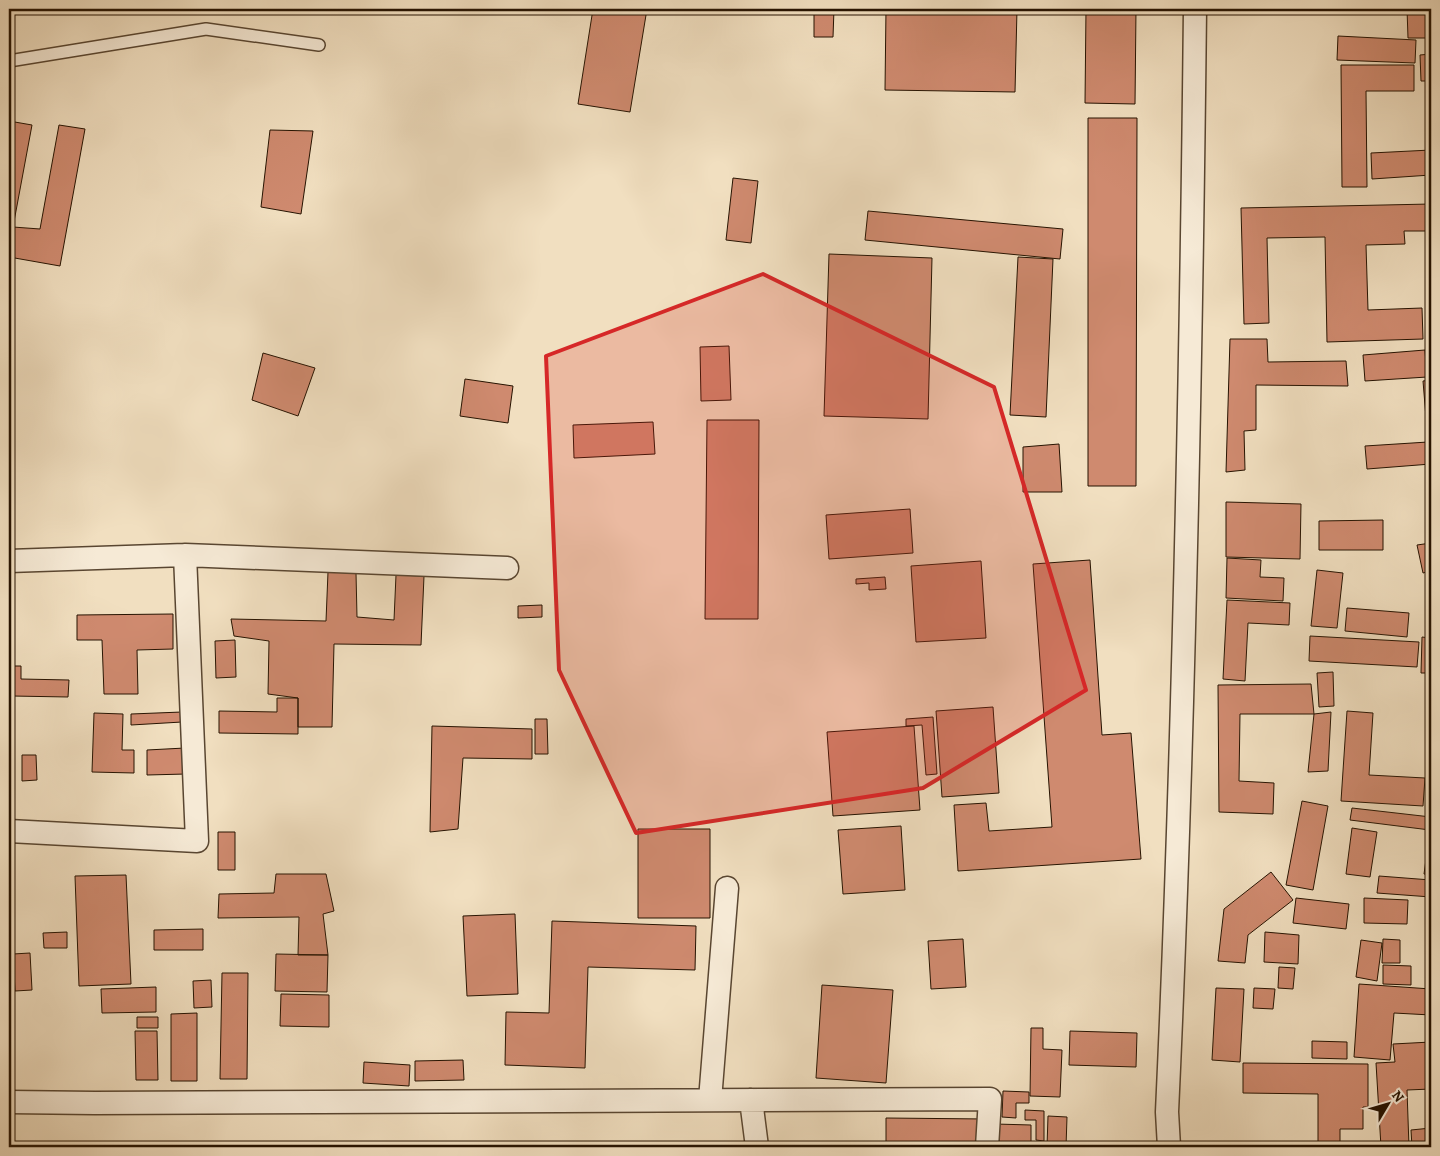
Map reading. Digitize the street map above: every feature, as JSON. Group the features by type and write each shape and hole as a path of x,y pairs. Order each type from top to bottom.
{"street":[{"path":"1169,1147 1167,1112 1178,859 1195,9"},
{"path":"9,831 197,841 185,555"},
{"path":"9,561 185,555 507,568"},
{"path":"710,1100 727,888"},
{"path":"9,1102 990,1099 987,1147"},
{"path":"751,1100 758,1147"}],"lane":[{"path":"9,61 206,29 319,45"}],"highlighted area":[{"path":"763,274 994,387 1086,690 923,788 636,833 559,670 546,356"}],"building":[{"path":"593,9 647,9 630,112 578,104"},
{"path":"814,9 834,9 833,37 814,37"},
{"path":"886,9 1017,9 1015,92 885,90"},
{"path":"1086,9 1136,9 1135,104 1085,103"},
{"path":"1407,9 1431,9 1431,38 1408,38"},
{"path":"1338,36 1416,40 1415,63 1337,60"},
{"path":"1431,54 1431,81 1421,81 1420,55"},
{"path":"1341,65 1414,65 1414,91 1366,91 1367,187 1342,187"},
{"path":"1088,118 1137,118 1136,486 1088,486"},
{"path":"9,121 32,125 13,227 40,229 59,125 85,129 60,266 9,257"},
{"path":"270,130 313,131 301,214 261,207"},
{"path":"1431,150 1431,175 1372,179 1371,153"},
{"path":"733,178 758,181 751,243 726,240"},
{"path":"1431,204 1431,231 1404,231 1405,244 1366,245 1368,310 1422,308 1423,339 1327,342 1325,237 1267,238 1269,323 1244,324 1241,208"},
{"path":"868,211 1063,229 1060,259 865,240"},
{"path":"829,254 932,258 928,419 824,416"},
{"path":"1018,257 1053,259 1046,417 1010,415"},
{"path":"1427,310 1431,310 1431,334 1428,334"},
{"path":"1230,339 1267,339 1268,362 1346,361 1348,386 1256,385 1256,430 1244,431 1245,470 1226,472"},
{"path":"729,346 731,400 701,401 700,347"},
{"path":"1425,350 1427,377 1365,381 1363,355"},
{"path":"263,353 315,368 298,416 252,400"},
{"path":"465,379 513,386 508,423 460,416"},
{"path":"1431,380 1431,464 1367,469 1365,446 1428,442 1423,381"},
{"path":"707,420 759,420 758,619 705,619"},
{"path":"653,422 655,454 574,458 573,425"},
{"path":"1059,444 1062,492 1023,492 1023,447"},
{"path":"1226,502 1301,504 1300,559 1226,557"},
{"path":"910,509 913,553 829,559 826,515"},
{"path":"1383,520 1383,550 1319,550 1319,521"},
{"path":"1431,543 1431,571 1423,573 1417,545"},
{"path":"1227,558 1261,560 1260,577 1284,578 1283,601 1226,598"},
{"path":"1090,560 1102,735 1131,733 1141,859 958,871 954,805 986,803 989,831 1052,827 1033,564"},
{"path":"981,561 986,638 916,642 911,566"},
{"path":"1317,570 1343,573 1337,628 1311,626"},
{"path":"328,572 356,573 357,617 394,620 396,575 424,576 421,645 334,644 332,727 298,727 298,698 268,694 269,641 234,636 231,619 326,621"},
{"path":"885,577 886,589 869,590 869,583 856,584 856,579"},
{"path":"1227,600 1290,603 1289,625 1248,623 1245,681 1223,679"},
{"path":"542,605 542,617 518,618 518,606"},
{"path":"1347,608 1409,613 1407,637 1345,631"},
{"path":"173,614 173,649 137,650 138,694 104,694 102,640 77,640 77,615"},
{"path":"1430,625 1431,673 1421,673 1422,637 1430,638"},
{"path":"1310,636 1419,642 1417,667 1309,661"},
{"path":"235,640 236,677 216,678 215,641"},
{"path":"13,666 21,666 21,679 69,680 68,697 12,696"},
{"path":"1333,672 1334,706 1319,707 1317,673"},
{"path":"1311,684 1314,714 1240,714 1239,781 1274,783 1273,814 1219,812 1218,685"},
{"path":"277,698 298,698 298,734 219,733 219,711 277,712"},
{"path":"993,707 999,793 942,797 936,711"},
{"path":"1347,711 1373,713 1369,775 1425,778 1423,806 1341,801"},
{"path":"182,712 182,722 131,725 131,714"},
{"path":"1331,712 1328,771 1308,772 1314,714"},
{"path":"94,713 123,714 122,750 134,750 134,773 92,772"},
{"path":"933,717 937,774 926,775 922,725 906,726 906,719"},
{"path":"535,719 547,719 548,754 535,754"},
{"path":"432,726 532,729 532,759 463,758 458,829 430,832"},
{"path":"914,726 920,810 833,816 827,732"},
{"path":"185,748 186,774 147,775 147,750"},
{"path":"22,755 36,755 37,780 22,781"},
{"path":"1302,801 1328,806 1313,890 1286,885"},
{"path":"1352,808 1431,817 1431,875 1424,874 1430,830 1350,820"},
{"path":"901,826 905,890 843,894 838,830"},
{"path":"1352,828 1377,832 1370,877 1346,874"},
{"path":"638,829 710,829 710,918 638,918"},
{"path":"218,832 235,832 235,870 218,870"},
{"path":"1271,872 1293,900 1248,935 1245,963 1218,961 1224,909"},
{"path":"276,874 326,874 334,911 323,914 328,955 298,955 299,917 218,918 219,894 274,893"},
{"path":"126,875 131,984 79,986 75,876"},
{"path":"1379,876 1431,880 1431,897 1377,893"},
{"path":"1296,898 1349,904 1346,929 1293,923"},
{"path":"1364,898 1408,900 1407,924 1364,923"},
{"path":"515,914 518,994 467,996 463,916"},
{"path":"552,921 696,926 695,970 588,967 585,1068 505,1065 506,1012 549,1013"},
{"path":"203,929 203,950 154,950 154,930"},
{"path":"67,932 67,948 44,948 43,933"},
{"path":"1265,932 1299,935 1298,964 1264,962"},
{"path":"963,939 966,987 931,989 928,941"},
{"path":"1383,939 1400,940 1400,963 1382,963"},
{"path":"1361,940 1382,943 1377,981 1356,977"},
{"path":"30,953 32,990 15,991 13,954"},
{"path":"276,954 328,955 327,992 275,991"},
{"path":"1383,965 1411,966 1411,985 1383,984"},
{"path":"1279,967 1295,968 1293,989 1278,988"},
{"path":"222,973 248,973 247,1079 220,1079"},
{"path":"211,980 212,1007 194,1008 193,981"},
{"path":"1359,984 1431,989 1431,1015 1394,1013 1390,1060 1354,1057"},
{"path":"822,985 893,990 886,1083 816,1078"},
{"path":"156,987 156,1012 102,1013 101,989"},
{"path":"1216,988 1244,989 1240,1062 1212,1060"},
{"path":"1254,988 1275,989 1273,1009 1253,1008"},
{"path":"281,994 329,995 329,1027 280,1026"},
{"path":"197,1013 197,1081 171,1081 171,1014"},
{"path":"137,1017 158,1017 158,1028 137,1028"},
{"path":"1031,1028 1043,1028 1043,1049 1062,1050 1060,1097 1030,1096"},
{"path":"135,1031 157,1031 158,1080 136,1080"},
{"path":"1070,1031 1137,1033 1136,1067 1069,1065"},
{"path":"1312,1041 1347,1042 1347,1059 1312,1058"},
{"path":"1431,1042 1431,1089 1407,1090 1409,1147 1381,1147 1376,1063 1395,1062 1393,1044"},
{"path":"463,1060 464,1080 415,1081 415,1061"},
{"path":"364,1062 410,1065 409,1086 363,1083"},
{"path":"1243,1063 1368,1064 1368,1107 1363,1107 1363,1129 1340,1129 1340,1147 1318,1147 1318,1094 1243,1093"},
{"path":"1003,1091 1029,1092 1029,1103 1016,1103 1016,1118 1002,1117"},
{"path":"1025,1110 1044,1111 1044,1141 1036,1140 1036,1120 1025,1120"},
{"path":"1048,1116 1067,1117 1066,1147 1047,1147"},
{"path":"886,1118 986,1119 986,1146 886,1144"},
{"path":"995,1124 1031,1125 1031,1147 994,1147"},
{"path":"1431,1128 1431,1147 1412,1147 1411,1130"},
{"path":"363,1142 386,1145 386,1147 362,1147"}]}
